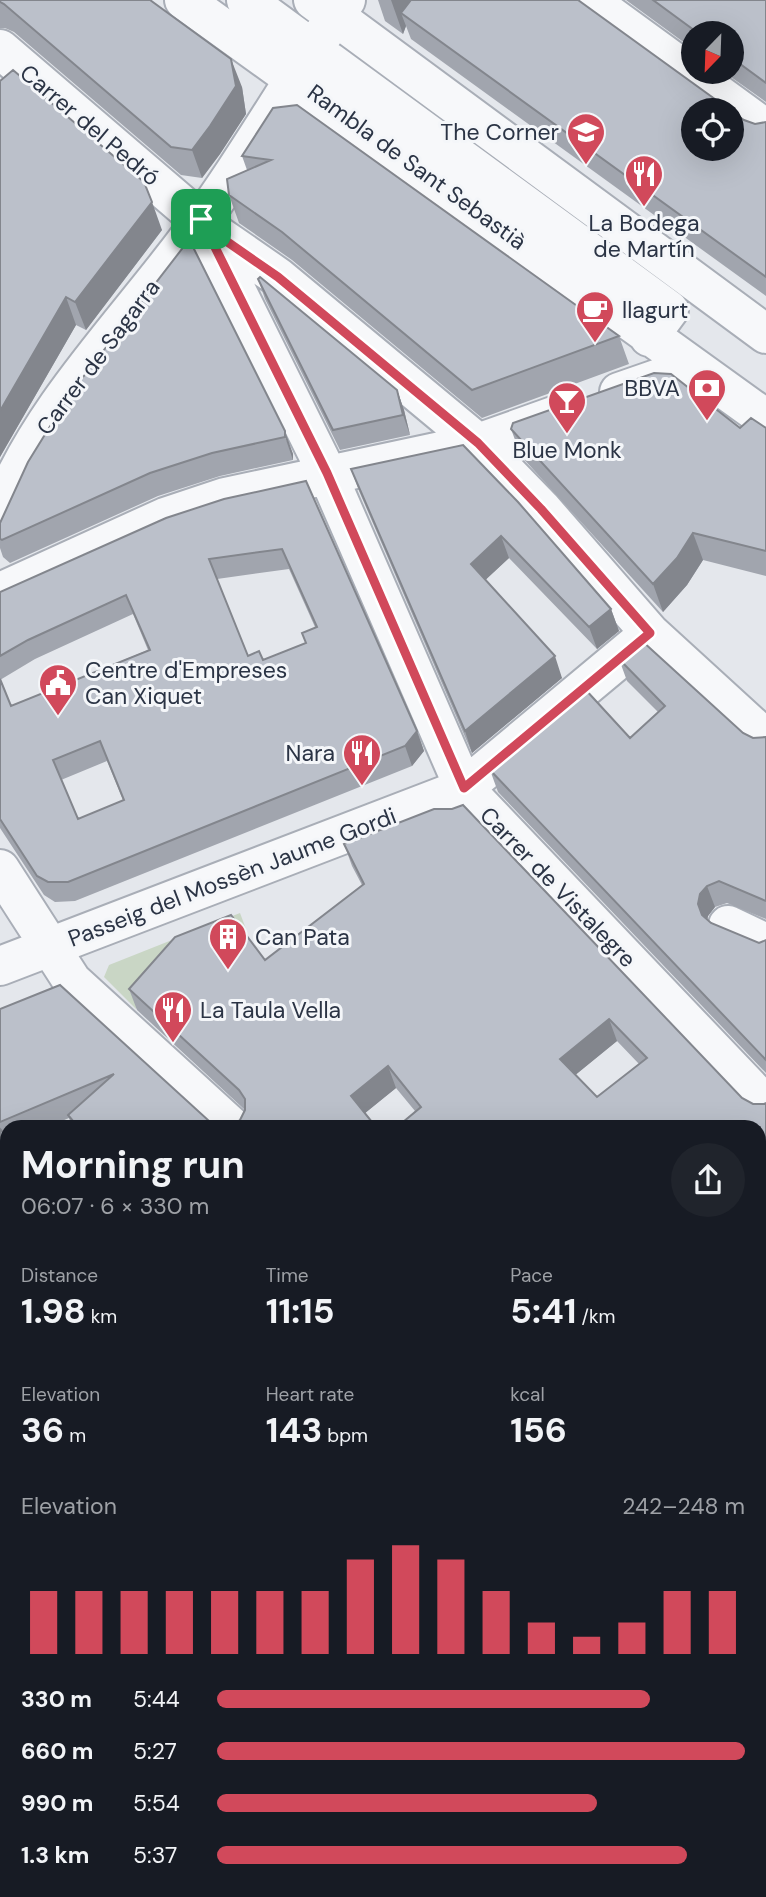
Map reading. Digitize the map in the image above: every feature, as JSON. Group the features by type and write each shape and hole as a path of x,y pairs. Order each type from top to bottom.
{"street":[{"name":"Rambla de Sant Sebastià","path":"184,0 310,61"},
{"name":"Rambla de Sant Sebastià","path":"246,0 310,61 659,323 691,367 766,419"},
{"path":"589,0 766,129"},
{"name":"Carrer de Sagarra","path":"0,510 31,446 54,411 201,219 310,61 331,5"},
{"path":"331,5 766,334"},
{"name":"Carrer del Pedró","path":"6,68 201,219 216,234 278,277 478,443 541,509 650,633 766,739"},
{"name":"Carrer de Vistalegre","path":"201,219 327,473 464,788 766,1105"},
{"path":"659,323 691,279"},
{"path":"0,592 165,517 225,497 327,473 478,443 691,367"},
{"name":"Passeig del Mossèn Jaume Gordi","path":"0,966 464,788 650,633"},
{"path":"0,869 72,981 224,1120"},
{"path":"728,925 766,943"}],"green space":[{"path":"240,913 246,929 239,937 181,959 136,1009 104,977 109,965"}],"building":[{"path":"0,0 150,0 231,59 236,86 192,150 171,147"},
{"path":"411,0 578,0 681,75 681,84 694,84 713,98 681,98 681,161 744,161 744,120 755,124 766,122 766,277 401,13"},
{"path":"653,0 766,0 766,83 744,67 744,21 682,21"},
{"path":"13,70 144,182 152,202 75,302 66,297 0,411 0,81"},
{"path":"297,105 619,336 472,390 282,232 229,195 227,179 271,160 242,156 273,108"},
{"path":"185,245 192,245 285,431 285,437 212,453 150,473 0,539 0,523 28,462 70,394"},
{"path":"260,277 397,390 403,415 333,430 258,279"},
{"path":"654,373 671,374 740,428 751,418 766,428 766,551 693,533 677,558 653,584 511,429 513,423"},
{"path":"463,445 518,502 611,609 589,627 501,536 471,564 555,656 465,731 351,469"},
{"path":"306,481 417,731 405,746 68,882 48,882 37,876 0,819 0,679 11,706 150,650 126,595 28,640 0,656 0,592 166,518 224,499","holes":["282,549 317,627 302,633 306,643 263,660 259,651 248,656 209,559","100,741 124,800 78,819 53,760"]},
{"path":"641,640 743,733 753,738 766,737 766,901 719,881 707,886 700,894 698,904 702,915 711,923 759,943 766,940 766,1060 490,770 492,765 584,688 630,738 665,706 619,659"},
{"path":"463,805 742,1098 753,1104 766,1103 766,1120 405,1120 421,1107 388,1066 351,1096 370,1120 240,1120 245,1110 245,1099 239,1090 129,989 175,937 231,915 265,960 364,884 344,844 434,809 452,809","holes":["609,1019 647,1058 597,1097 560,1059"]},
{"path":"60,985 208,1120 72,1120 68,1115 114,1074 0,1120 0,1009"}],"place":[{"name":"The Corner","path":"586,166"},
{"name":"La Bodega de Martín","path":"644,208"},
{"name":"llagurt","path":"595,344"},
{"name":"BBVA","path":"707,422"},
{"name":"Blue Monk","path":"567,435"},
{"name":"Centre d'Empreses Can Xiquet","path":"58,717"},
{"name":"Nara","path":"362,787"},
{"name":"Can Pata","path":"228,971"},
{"name":"La Taula Vella","path":"173,1044"}],"route":[{"path":"201,219 216,234 278,277 478,443 541,509 650,633 464,788 327,473 201,219"}]}
